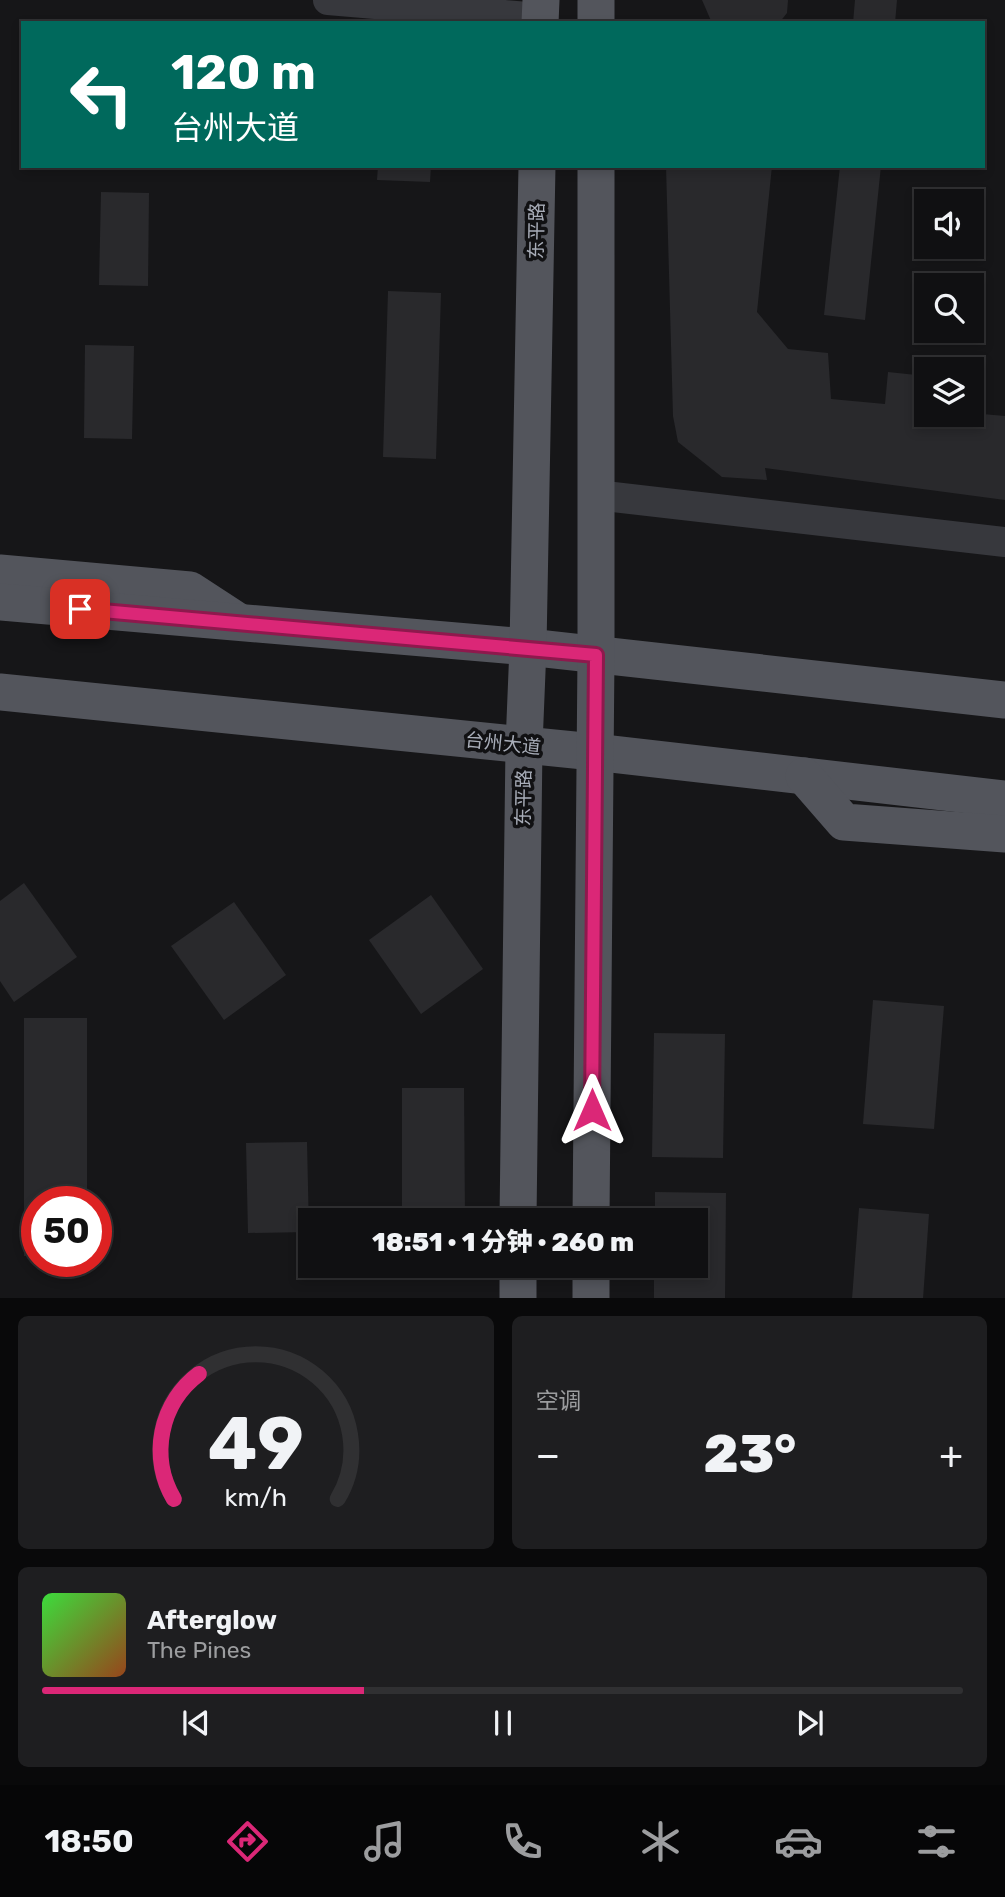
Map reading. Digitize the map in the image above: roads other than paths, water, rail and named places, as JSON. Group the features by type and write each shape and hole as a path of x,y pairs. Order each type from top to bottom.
{"main road":[{"path":"596,0 596,21"},
{"name":"东平路","path":"518,1208 524,745 537,168"},
{"path":"592,1208 596,168"},
{"path":"0,573 190,590 240,623"},
{"path":"0,602 528,647 1005,700"},
{"name":"台州大道","path":"0,692 594,752 1005,799"},
{"path":"804,776 844,822 1005,834"},
{"path":"517,1298 518,1278"},
{"path":"591,1278 591,1298"}],"street":[{"path":"328,0 540,14"},
{"path":"596,495 1005,542"}]}
